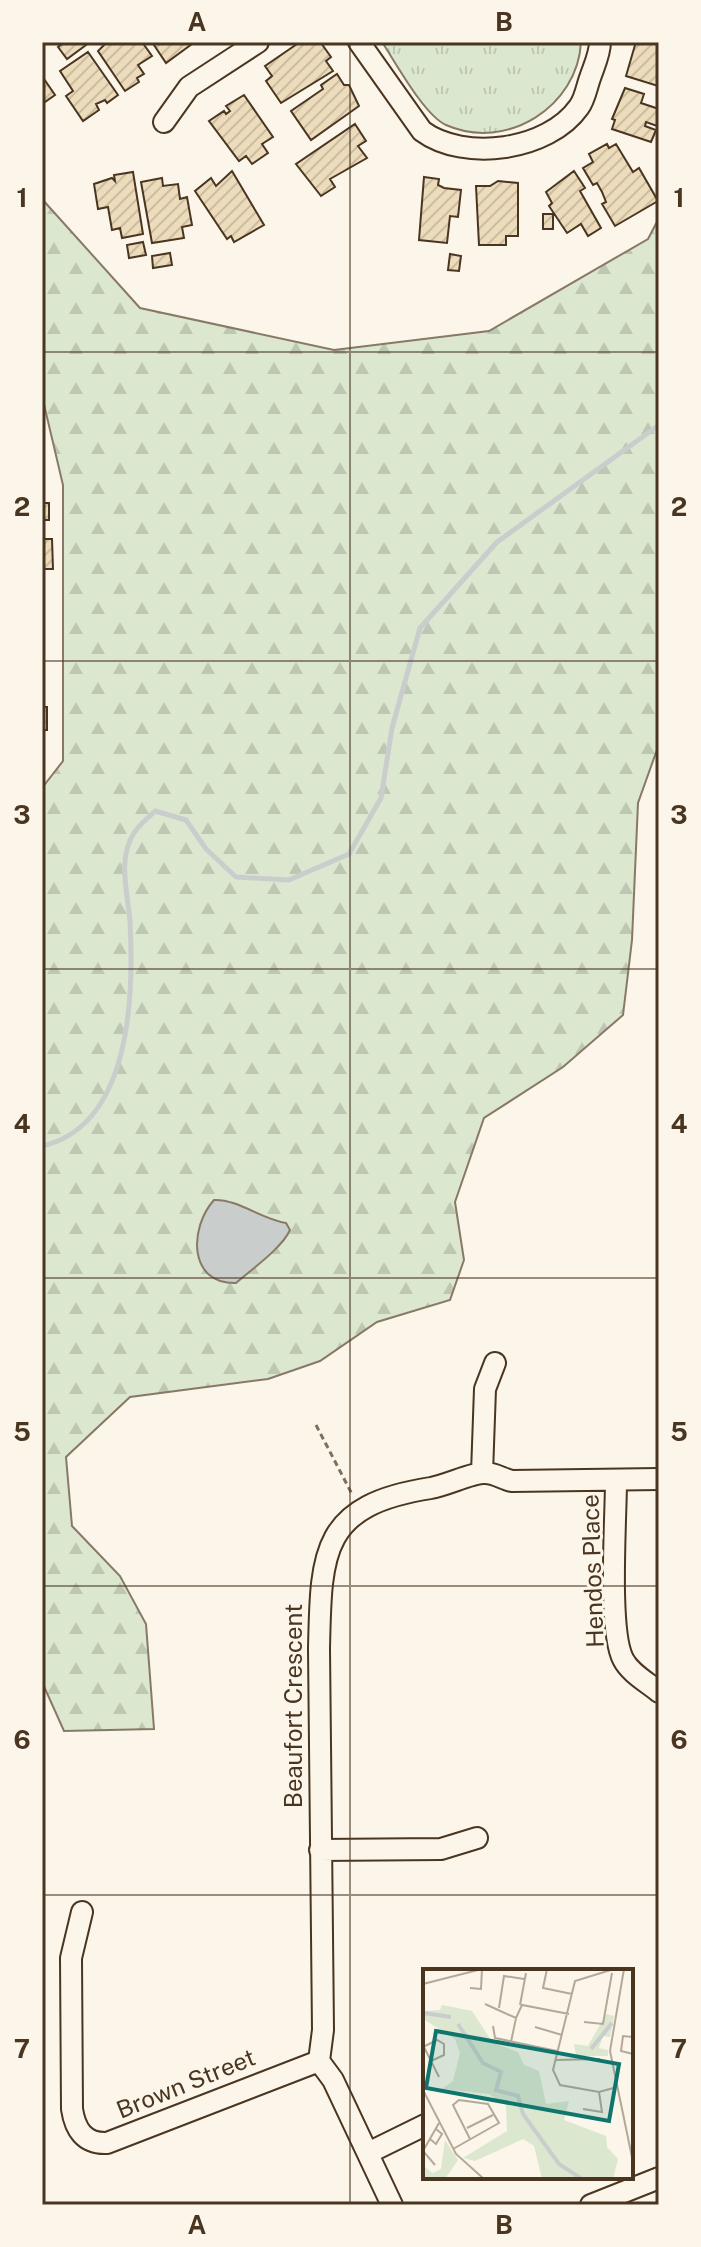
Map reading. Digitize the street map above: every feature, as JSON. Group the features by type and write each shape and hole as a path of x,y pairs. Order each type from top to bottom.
{"street":[{"path":"164,122 189,87 258,42"},
{"path":"359,42 422,131 434,140 447,145 509,149 527,144 580,106 600,42"},
{"path":"482,1473 485,1389 495,1363"},
{"name":"Beaufort Crescent","path":"319,2061 323,2030 319,1618 326,1551 341,1527 370,1503 399,1493 453,1484 482,1473 512,1481 659,1479"},
{"name":"Hendos Place","path":"616,1481 616,1626 621,1657 631,1670 659,1692"},
{"path":"320,1850 441,1849 477,1838"},
{"name":"Brown Street","path":"82,1912 71,1958 75,2127 88,2139 107,2143 319,2061"},
{"path":"319,2061 333,2080 392,2205"},
{"path":"368,2153 423,2126"},
{"path":"591,2205 659,2178"}],"path":[{"path":"316,1425 353,1496"}],"green space":[{"path":"382,42 581,42 577,65 567,86 553,104 535,118 515,127 492,132 469,132 446,125 429,111"},
{"path":"42,199 140,308 334,350 489,331 648,239 659,218 659,744 638,803 632,940 623,1015 563,1067 484,1118 455,1202 464,1260 450,1300 377,1322 320,1361 268,1379 130,1397 66,1457 72,1526 120,1576 146,1624 154,1729 64,1731 42,1682 42,788 63,761 63,485 42,396"}],"shaded area":[{"path":"214,1200 232,1203 286,1223 290,1230 274,1251 236,1283 220,1281 201,1265 197,1239 200,1225"}],"building":[{"path":"64,42 84,42 86,45 67,59 58,47"},
{"path":"107,42 142,42 152,56 138,65 144,74 137,78 139,82 125,91 98,51"},
{"path":"152,42 191,42 192,44 166,63"},
{"path":"300,42 321,43 331,57 326,61 333,71 281,103 266,81 272,76 265,66"},
{"path":"639,42 659,42 658,86 626,76 635,45"},
{"path":"88,52 118,95 107,103 105,100 96,104 99,110 83,121 66,96 73,91 60,71"},
{"path":"337,74 344,85 349,85 359,106 311,140 291,111 323,89 321,85"},
{"path":"42,76 55,95 42,104"},
{"path":"625,88 644,94 641,103 659,109 657,126 646,122 645,126 656,130 651,142 612,129 615,120 612,119"},
{"path":"244,95 273,137 262,144 268,153 252,164 246,156 239,161 209,121 224,111 226,114 230,111 226,106"},
{"path":"355,124 366,141 358,146 367,158 330,179 335,187 321,196 296,164"},
{"path":"607,144 609,148 616,144 633,172 639,168 658,201 615,226 602,204 606,202 602,192 597,183 593,185 583,168 593,162 589,154"},
{"path":"232,171 264,225 234,242 231,236 227,239 195,191 211,178 216,186"},
{"path":"574,171 585,188 580,191 601,228 588,236 581,224 567,233 549,206 552,203 546,192"},
{"path":"133,172 143,234 122,238 120,228 112,230 108,207 98,209 94,184 112,178 115,181 114,175"},
{"path":"424,177 439,179 438,185 444,188 461,190 458,217 450,216 447,243 419,240"},
{"path":"162,178 163,186 178,184 180,199 187,197 192,225 182,227 184,238 152,243 141,182"},
{"path":"498,181 518,183 518,236 506,236 506,245 479,245 476,186 490,186"},
{"path":"543,214 553,214 553,229 543,229"},
{"path":"143,242 146,255 129,258 127,245"},
{"path":"170,253 172,265 153,268 152,256"},
{"path":"450,254 461,256 459,271 448,270"},
{"path":"42,503 49,503 49,520 42,520"},
{"path":"42,539 52,539 53,569 42,569"},
{"path":"42,707 47,707 47,730 42,730"}],"waterway":[{"path":"42,1146 71,1134 94,1113 110,1086 121,1054 127,1020 131,952 125,865 129,843 138,827 155,811 186,820 206,849 236,877 289,880 349,854 381,798 392,728 420,628 497,542 659,425"}]}
